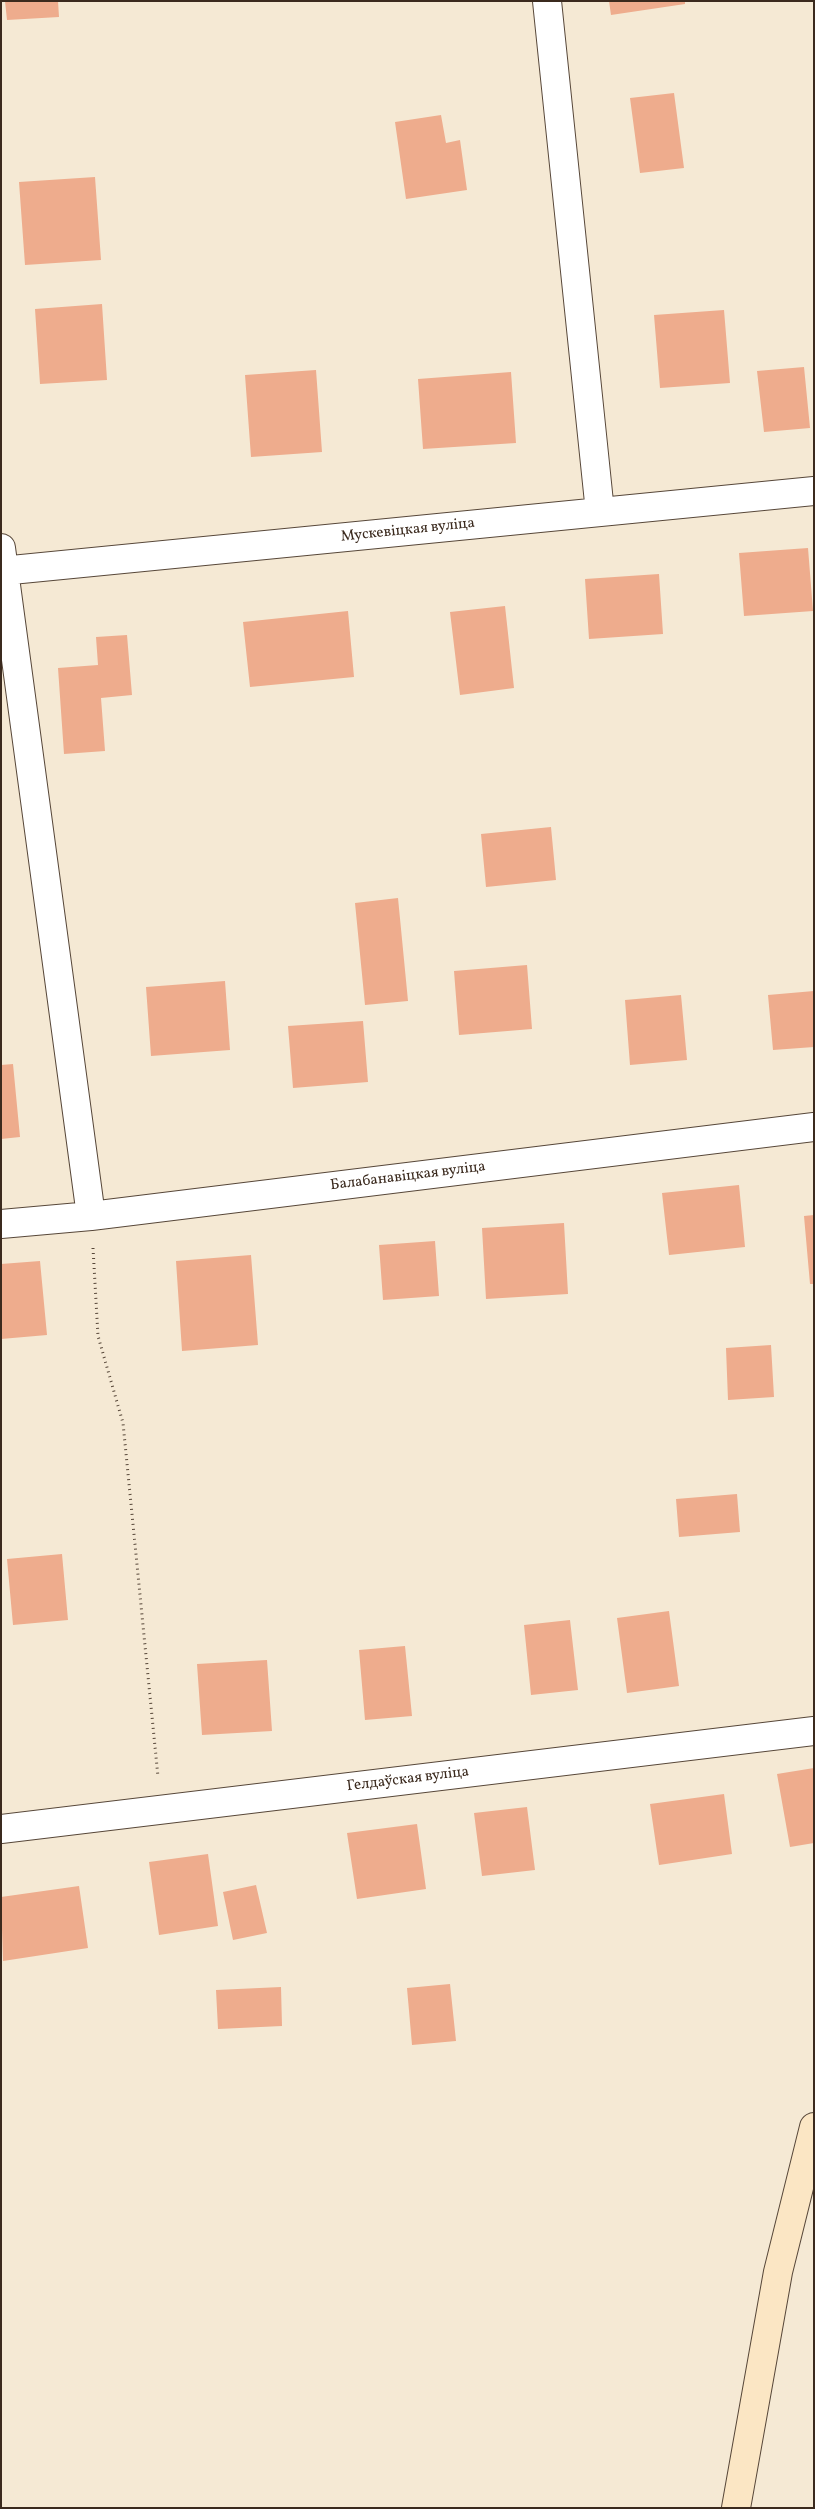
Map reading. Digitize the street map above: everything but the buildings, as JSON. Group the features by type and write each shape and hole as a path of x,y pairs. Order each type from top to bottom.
{"street":[{"path":"547,1 600,512"},
{"name":"Мускевіцкая вуліца","path":"2,563 600,512 814,491"},
{"path":"2,563 91,1216"},
{"name":"Балабанавіцкая вуліца","path":"1,1224 91,1216 814,1127"},
{"name":"Гелдаўская вуліца","path":"1,1829 814,1731"},
{"path":"736,2508 778,2272 814,2127"}],"path":[{"path":"91,1216 98,1336 123,1423 161,1810"}]}
